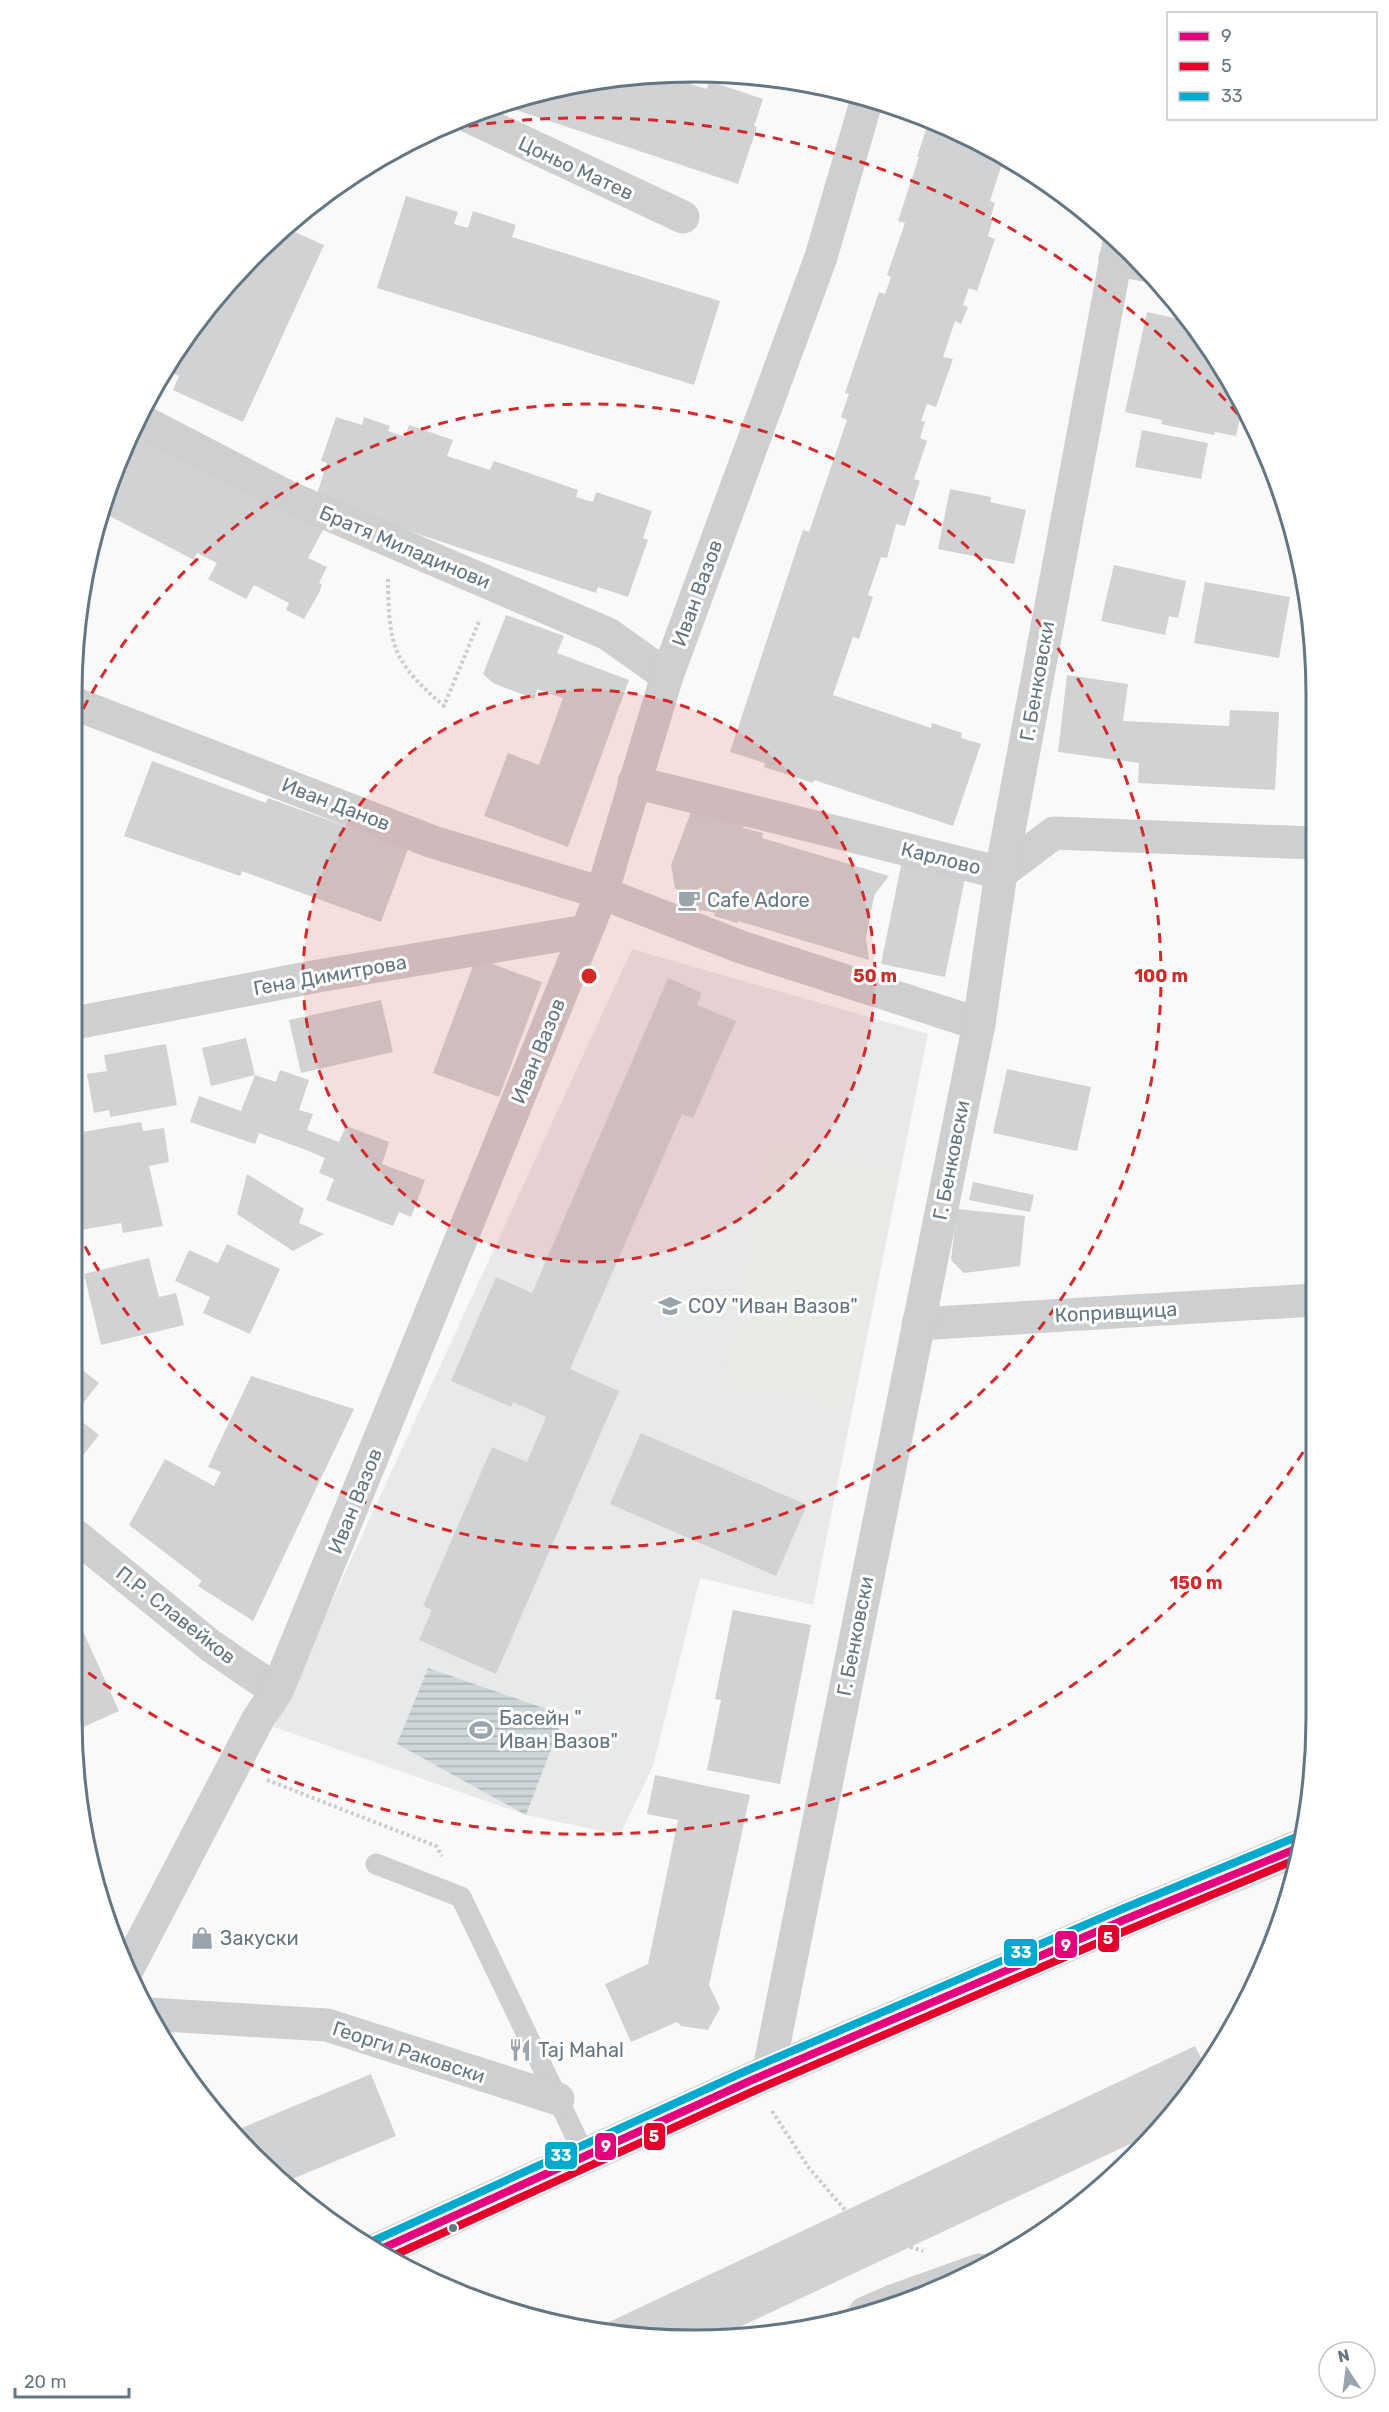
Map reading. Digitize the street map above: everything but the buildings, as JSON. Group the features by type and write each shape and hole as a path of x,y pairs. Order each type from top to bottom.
{"street":[{"name":"Иван Вазов","path":"133,1959 258,1719 278,1691 602,893 667,676 821,256 865,107"},
{"name":"Цоньо Матев","path":"480,122 683,217"},
{"name":"Г. Бенковски","path":"760,2077 918,1324 978,1024 1001,873 1125,260"},
{"name":"Братя Миладинови","path":"146,423 288,497 608,634 667,676"},
{"name":"Иван Данов","path":"82,707 433,842 602,893"},
{"name":"Карлово","path":"634,782 1001,873 1054,833 1306,843"},
{"path":"602,893 741,947 978,1024"},
{"name":"Гена Димитрова","path":"82,1022 318,976 586,931"},
{"name":"Копривщица","path":"918,1324 1306,1300"},
{"name":"П.Р. Славейков","path":"82,1541 211,1646 278,1691"},
{"path":"387,2247 760,2077 1292,1851"},
{"name":"Георги Раковски","path":"159,2015 327,2025 558,2099"}],"lane":[{"path":"376,1864 461,1897 586,2158"}],"path":[{"path":"388,539 389,613 394,649 415,681 444,706 486,605 499,587"},
{"path":"233,1766 436,1846 461,1897"},
{"path":"760,2077 809,2168 846,2211"}],"shaded area":[{"name":"СОУ \"Иван Вазов\"","path":"632,949 928,1034 813,1605 700,1578 653,1766 620,1835 526,1815 274,1727"},
{"path":"771,1146 896,1171 849,1409 724,1384"},
{"name":"Басейн \" Иван Вазов\"","path":"428,1668 564,1715 526,1815 397,1744"}],"transit line":[{"name":"33","path":"375,2240 748,2070 1122,1909 1294,1838"},
{"name":"9","path":"386,2247 752,2080 1126,1919 1292,1851"},
{"name":"5","path":"398,2253 756,2090 1289,1862"}],"place":[{"name":"Cafe Adore","path":"689,900"},
{"name":"СОУ \"Иван Вазов\"","path":"670,1306"},
{"name":"Басейн \" Иван Вазов\"","path":"481,1730"},
{"name":"Закуски","path":"202,1938"},
{"name":"Taj Mahal","path":"520,2050"}]}
